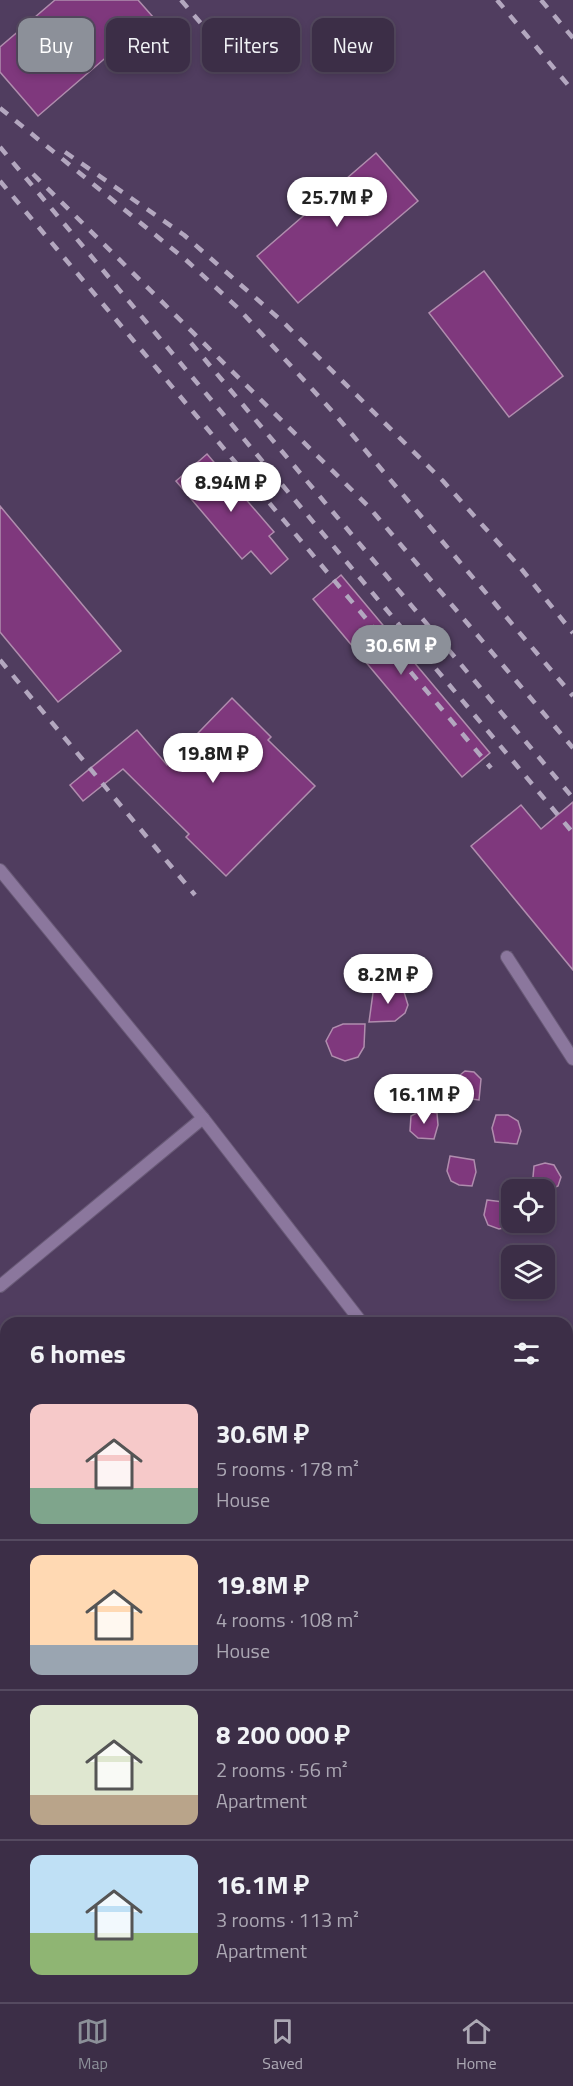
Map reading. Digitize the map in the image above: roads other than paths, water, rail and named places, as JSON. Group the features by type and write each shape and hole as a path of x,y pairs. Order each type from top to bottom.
{"lane":[{"path":"0,870 202,1118 357,1317"},
{"path":"507,957 573,1059"},
{"path":"0,1286 202,1118"}],"railway":[{"path":"181,0 202,25"},
{"path":"497,0 573,91"},
{"path":"541,0 573,38"},
{"path":"0,108 186,260 238,308 333,412 573,696"},
{"path":"0,147 573,833"},
{"path":"65,152 184,235 283,322 443,481 519,566 573,633"},
{"path":"33,174 368,506 573,748"},
{"path":"0,181 491,768"},
{"path":"191,343 573,798"},
{"path":"0,660 195,895"}]}
